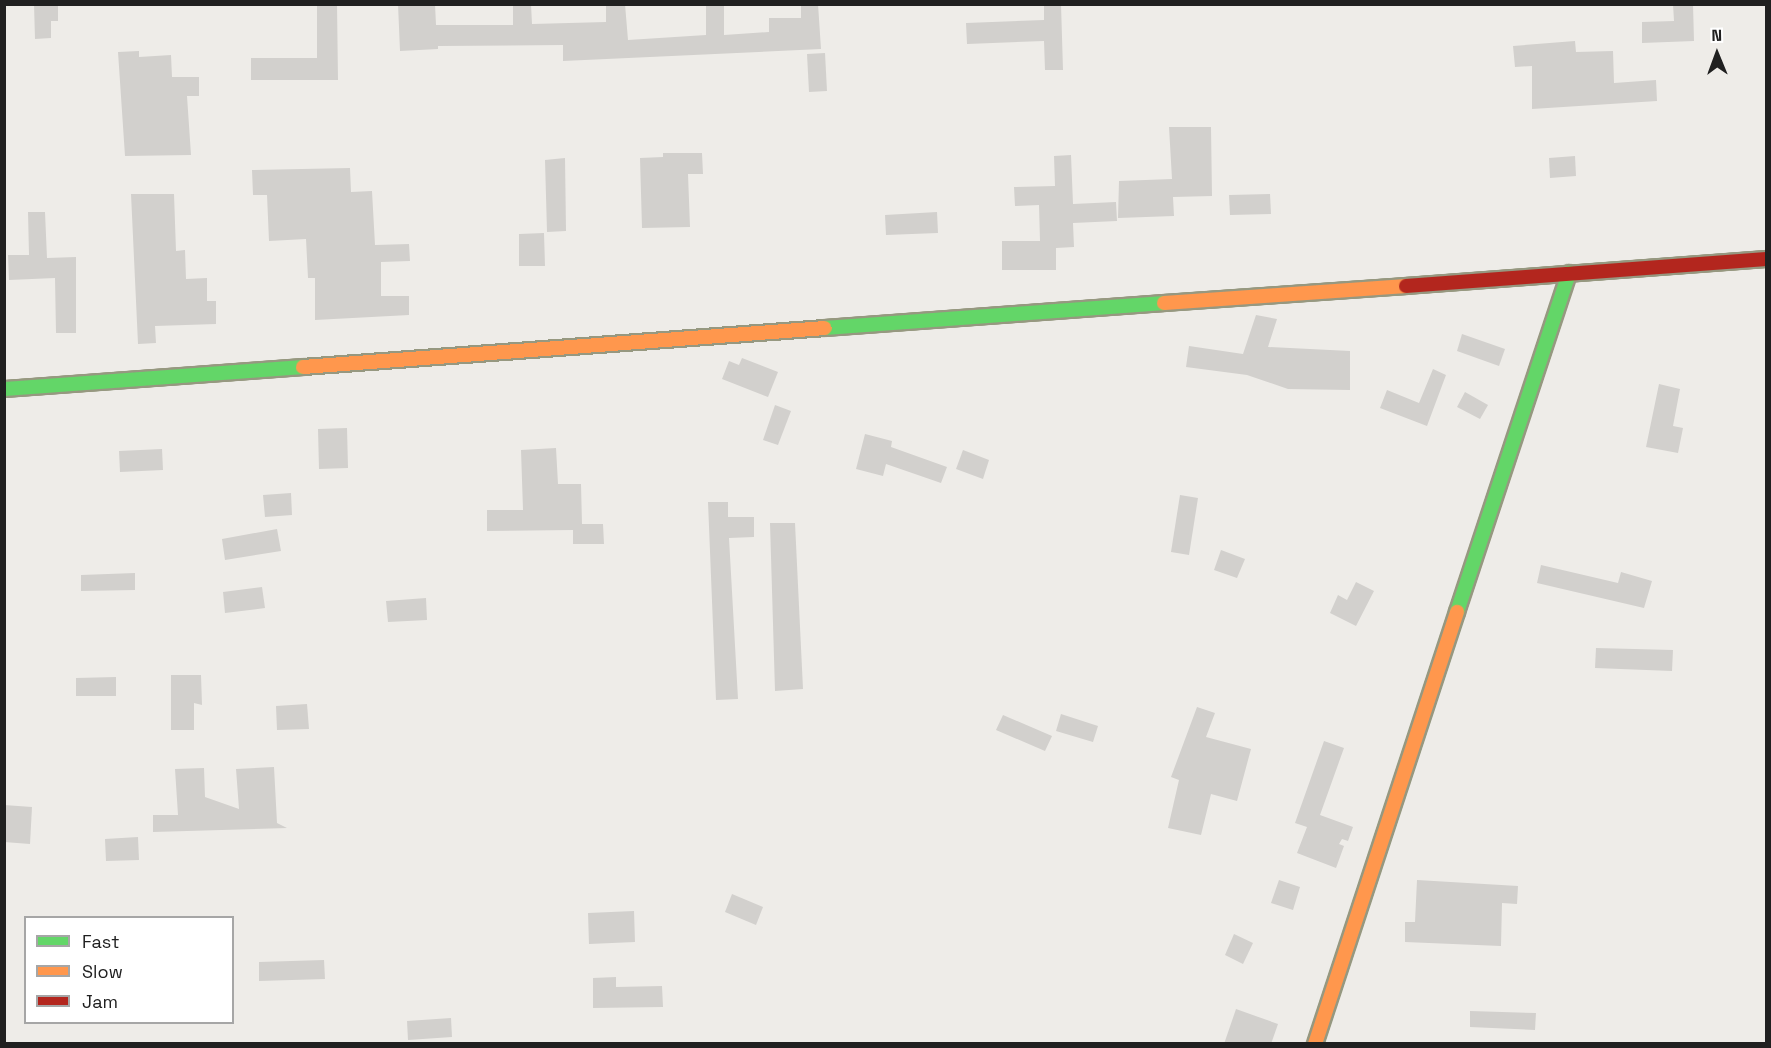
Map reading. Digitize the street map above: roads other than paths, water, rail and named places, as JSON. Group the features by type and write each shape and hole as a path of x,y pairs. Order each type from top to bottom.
{"street":[{"path":"4,389 1767,259"},
{"path":"1315,1044 1569,273"}]}
